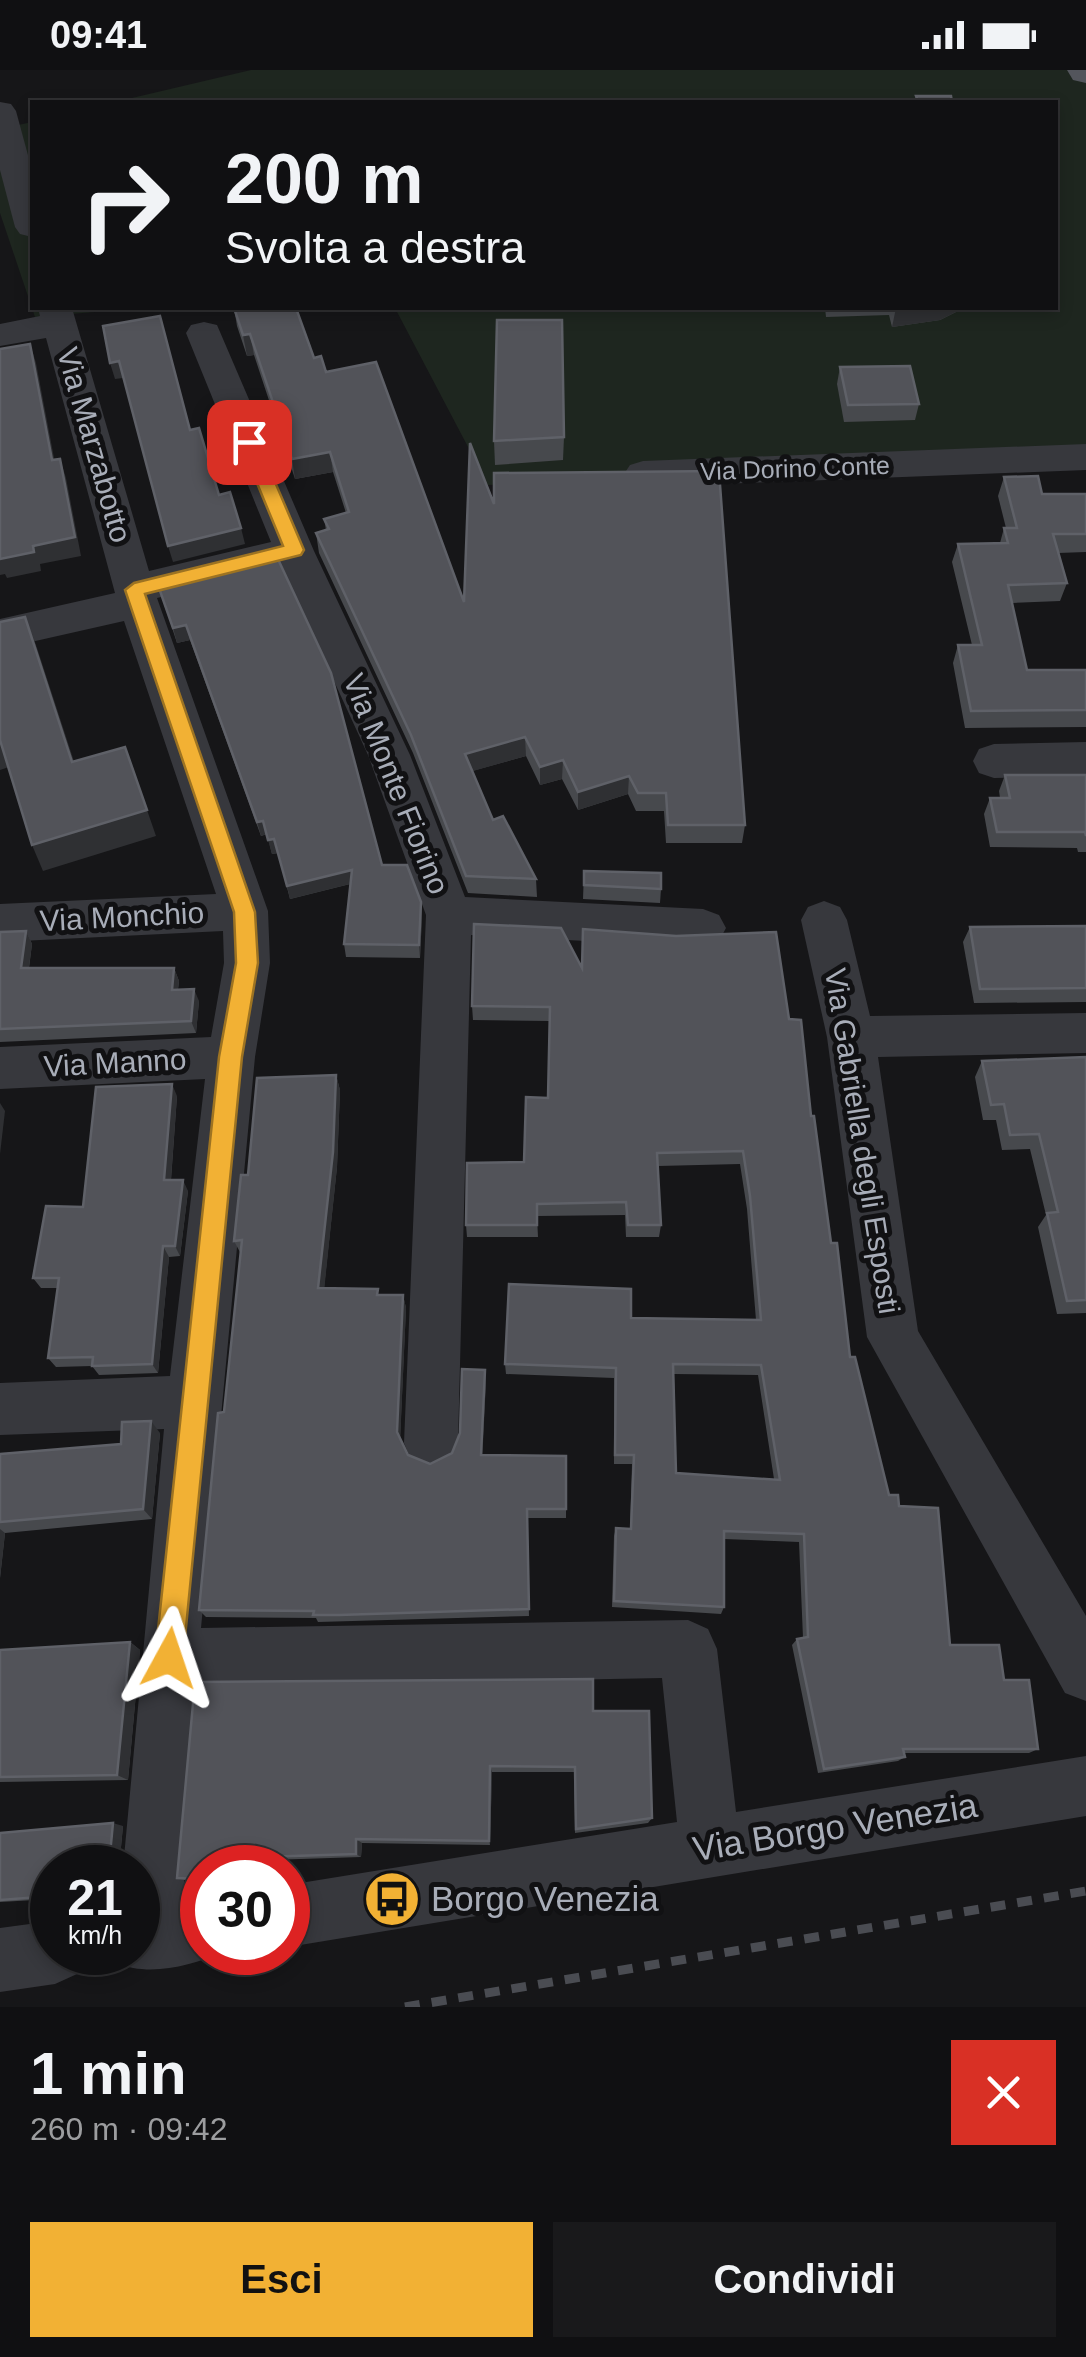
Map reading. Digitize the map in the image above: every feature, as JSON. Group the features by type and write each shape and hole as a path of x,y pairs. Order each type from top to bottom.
{"street":[{"path":"0,111 30,220"},
{"path":"0,335 58,316"},
{"name":"Via Marzabotto","path":"58,316 136,596 244,912 247,963 231,1057 169,1658 163,1937"},
{"name":"Via Monte Fiorino","path":"204,333 294,550 389,755 448,915 431,1443"},
{"name":"Via Dorino Conte","path":"600,476 1086,458"},
{"path":"0,634 294,550"},
{"path":"994,761 1086,759"},
{"name":"Via Monchio","path":"0,923 244,912"},
{"path":"448,915 703,928"},
{"name":"Via Gabriella degli Esposti","path":"824,920 850,1037 893,1338 1086,1672"},
{"path":"850,1037 1086,1033"},
{"name":"Via Manno","path":"0,1068 231,1057"},
{"path":"0,1409 194,1401"},
{"path":"169,1658 688,1649 710,1848"},
{"name":"Via Borgo Venezia","path":"310,1912 1086,1786"},
{"path":"0,1960 30,1956"}],"shaded area":[{"path":"251,70 1086,70 1086,458 488,485 396,310 1058,310 1058,100 124,100"},
{"path":"30,122 30,302 0,213 0,129"},
{"path":"33,310 118,310 35,317"}],"building":[{"path":"916,96 951,96 952,100 917,100"},
{"path":"235,310 297,310 314,358 321,356 326,372 376,362 464,602 470,443 494,504 494,473 719,471 745,825 668,825 666,793 638,793 629,776 578,792 563,760 540,767 525,737 465,754 493,820 503,816 536,879 466,876 411,735 316,533 329,529 324,519 349,512 330,452 292,459 250,334 243,335"},
{"path":"160,316 190,430 199,428 219,495 230,492 241,528 168,546 119,361 110,363 103,326"},
{"path":"497,320 562,320 564,437 494,441"},
{"path":"30,344 52,460 60,459 75,537 33,546 34,552 0,559 0,349"},
{"path":"910,366 919,404 848,405 840,367"},
{"path":"1038,476 1042,494 1086,494 1086,534 1053,534 1067,583 1008,585 1027,670 1086,670 1086,710 971,711 958,645 982,645 958,544 1008,543 1004,528 1017,528 1004,477"},
{"path":"277,557 331,673 382,865 407,865 421,902 419,945 344,944 352,870 287,886 274,839 268,840 263,821 257,822 186,625 173,628 159,588"},
{"path":"25,617 72,762 125,747 147,810 32,845 0,740 0,622"},
{"path":"1005,775 1086,775 1086,836 1085,832 997,832 990,798 1010,798"},
{"path":"584,871 661,873 661,889 584,885"},
{"path":"474,924 561,928 582,968 583,929 676,936 776,932 789,1019 801,1020 811,1116 831,1243 837,1243 850,1357 855,1357 889,1495 898,1495 899,1506 938,1508 950,1645 999,1645 1004,1680 1029,1680 1038,1749 903,1749 905,1757 824,1769 797,1639 808,1637 804,1534 724,1531 724,1607 614,1601 616,1528 631,1529 634,1455 615,1455 616,1368 505,1364 509,1284 631,1289 631,1318 761,1320 743,1151 657,1153 661,1225 628,1225 626,1202 537,1204 537,1225 466,1225 467,1163 524,1162 526,1097 548,1098 550,1007 472,1006","holes":["673,1364 761,1365 780,1480 676,1473"]},
{"path":"1086,926 1086,988 980,989 970,927"},
{"path":"26,931 21,968 174,968 172,990 194,989 191,1021 0,1029 0,932"},
{"path":"1086,1057 1086,1300 1067,1301 1047,1213 1058,1212 1039,1134 1010,1135 1004,1104 991,1105 982,1061"},
{"path":"336,1075 333,1152 318,1288 378,1289 377,1295 403,1295 397,1432 408,1455 430,1464 452,1453 460,1433 462,1369 485,1370 481,1455 566,1456 566,1509 527,1509 529,1609 339,1615 313,1615 314,1611 199,1610 218,1413 224,1412 242,1240 234,1241 241,1175 248,1175 257,1078"},
{"path":"172,1084 164,1180 183,1180 175,1246 163,1246 152,1364 92,1366 93,1357 48,1358 59,1278 33,1278 46,1206 83,1207 96,1087"},
{"path":"151,1421 143,1509 0,1522 0,1454 121,1444 122,1422"},
{"path":"130,1642 117,1775 0,1777 0,1650"},
{"path":"593,1679 593,1711 649,1711 652,1818 576,1829 575,1767 490,1766 489,1841 356,1839 356,1854 310,1855 310,1845 180,1845 195,1682"},
{"path":"113,1823 111,1845 30,1845 30,1898 0,1900 0,1833"}],"railway":[{"path":"405,2007 1086,1891"}],"place":[{"name":"Borgo Venezia","path":"392,1899"}],"route":[{"path":"169,1658 231,1057 247,963 244,912 134,590 294,550 249,442"}]}
